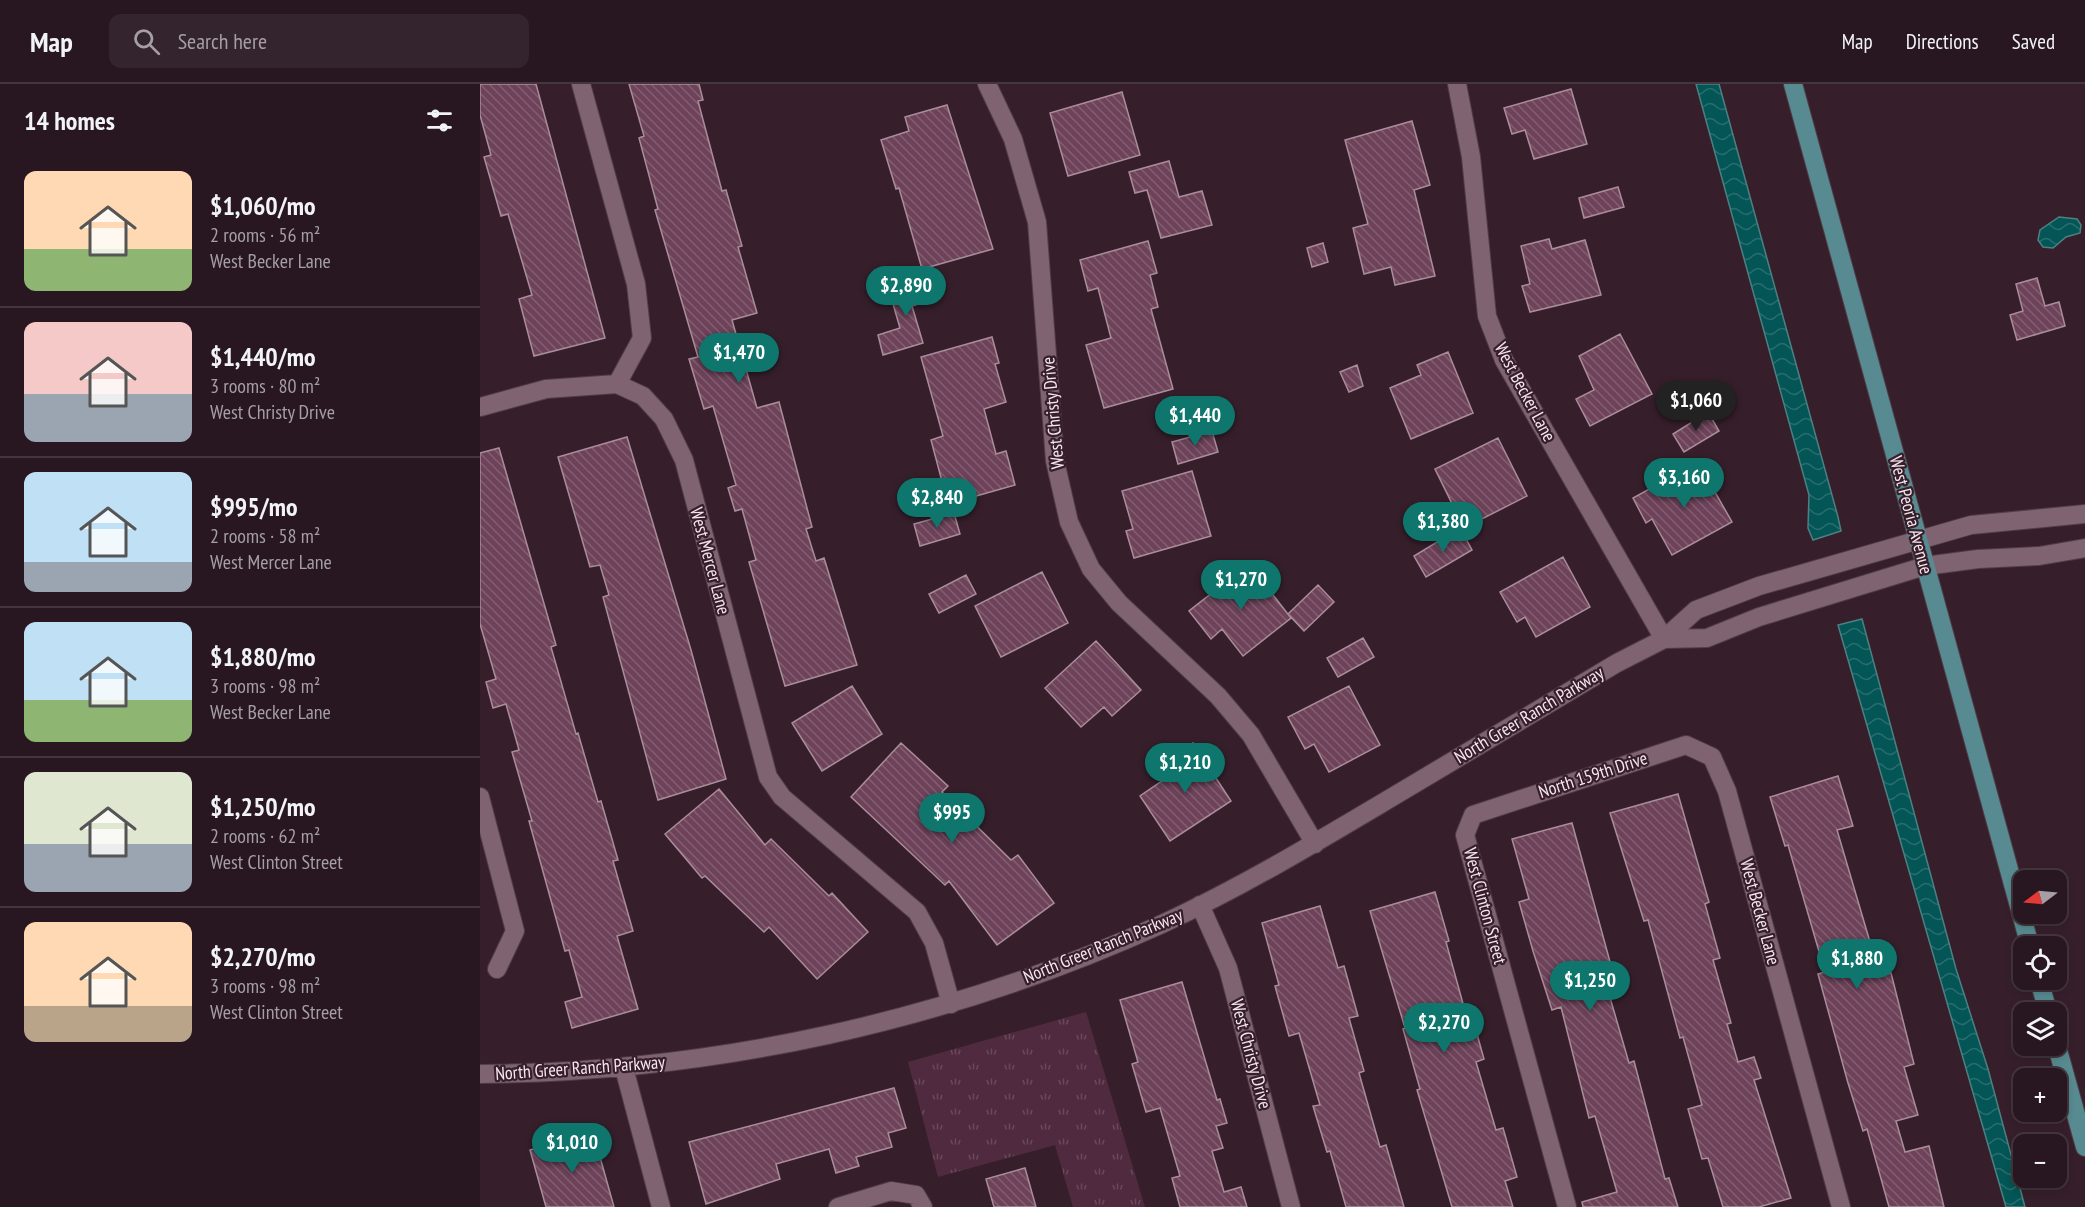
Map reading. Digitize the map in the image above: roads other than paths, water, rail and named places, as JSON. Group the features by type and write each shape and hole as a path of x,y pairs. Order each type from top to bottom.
{"main road":[{"name":"West Peoria Avenue","path":"1793,84 2027,936"},
{"path":"2060,1056 2085,1147"}],"street":[{"path":"480,407 546,390 589,384 617,384 642,338 636,284 581,84"},
{"name":"West Christy Drive","path":"987,84 1013,139 1037,222 1055,460 1069,522 1091,569 1119,603 1218,696 1251,735 1315,844"},
{"name":"West Becker Lane","path":"1457,84 1471,157 1487,316 1504,360 1664,639"},
{"name":"West Mercer Lane","path":"617,384 643,396 664,419 684,460 768,777 782,797 917,912 934,943 951,1004"},
{"name":"North Greer Ranch Parkway","path":"480,1074 624,1068 858,1029 951,1004 1104,948 1200,905 1315,844 1617,663 1664,639 1696,609 1759,586 1971,525 2085,514"},
{"name":"North Greer Ranch Parkway","path":"1664,639 1707,638 1759,617 1925,567 1978,559 2039,556 2085,548"},
{"name":"North 159th Drive","path":"1473,815 1686,745 1712,757"},
{"name":"West Becker Lane","path":"1712,757 1727,791 1841,1207"},
{"path":"480,797 516,931 497,969"},
{"name":"West Clinton Street","path":"1473,815 1465,835 1567,1207"},
{"name":"West Christy Drive","path":"1200,905 1228,969 1291,1207"},
{"path":"624,1068 661,1207"},
{"path":"838,1207 891,1191 920,1201"}],"water":[{"path":"1696,84 1719,84 1838,517 1841,531 1813,540 1808,528 1809,495"},
{"path":"2059,217 2077,219 2081,225 2080,233 2066,237 2053,248 2043,247 2038,240 2040,230"},
{"path":"1862,619 1956,969 1988,1069 2013,1162 2013,1188 2020,1188 2025,1207 2006,1207 1838,625"}]}
